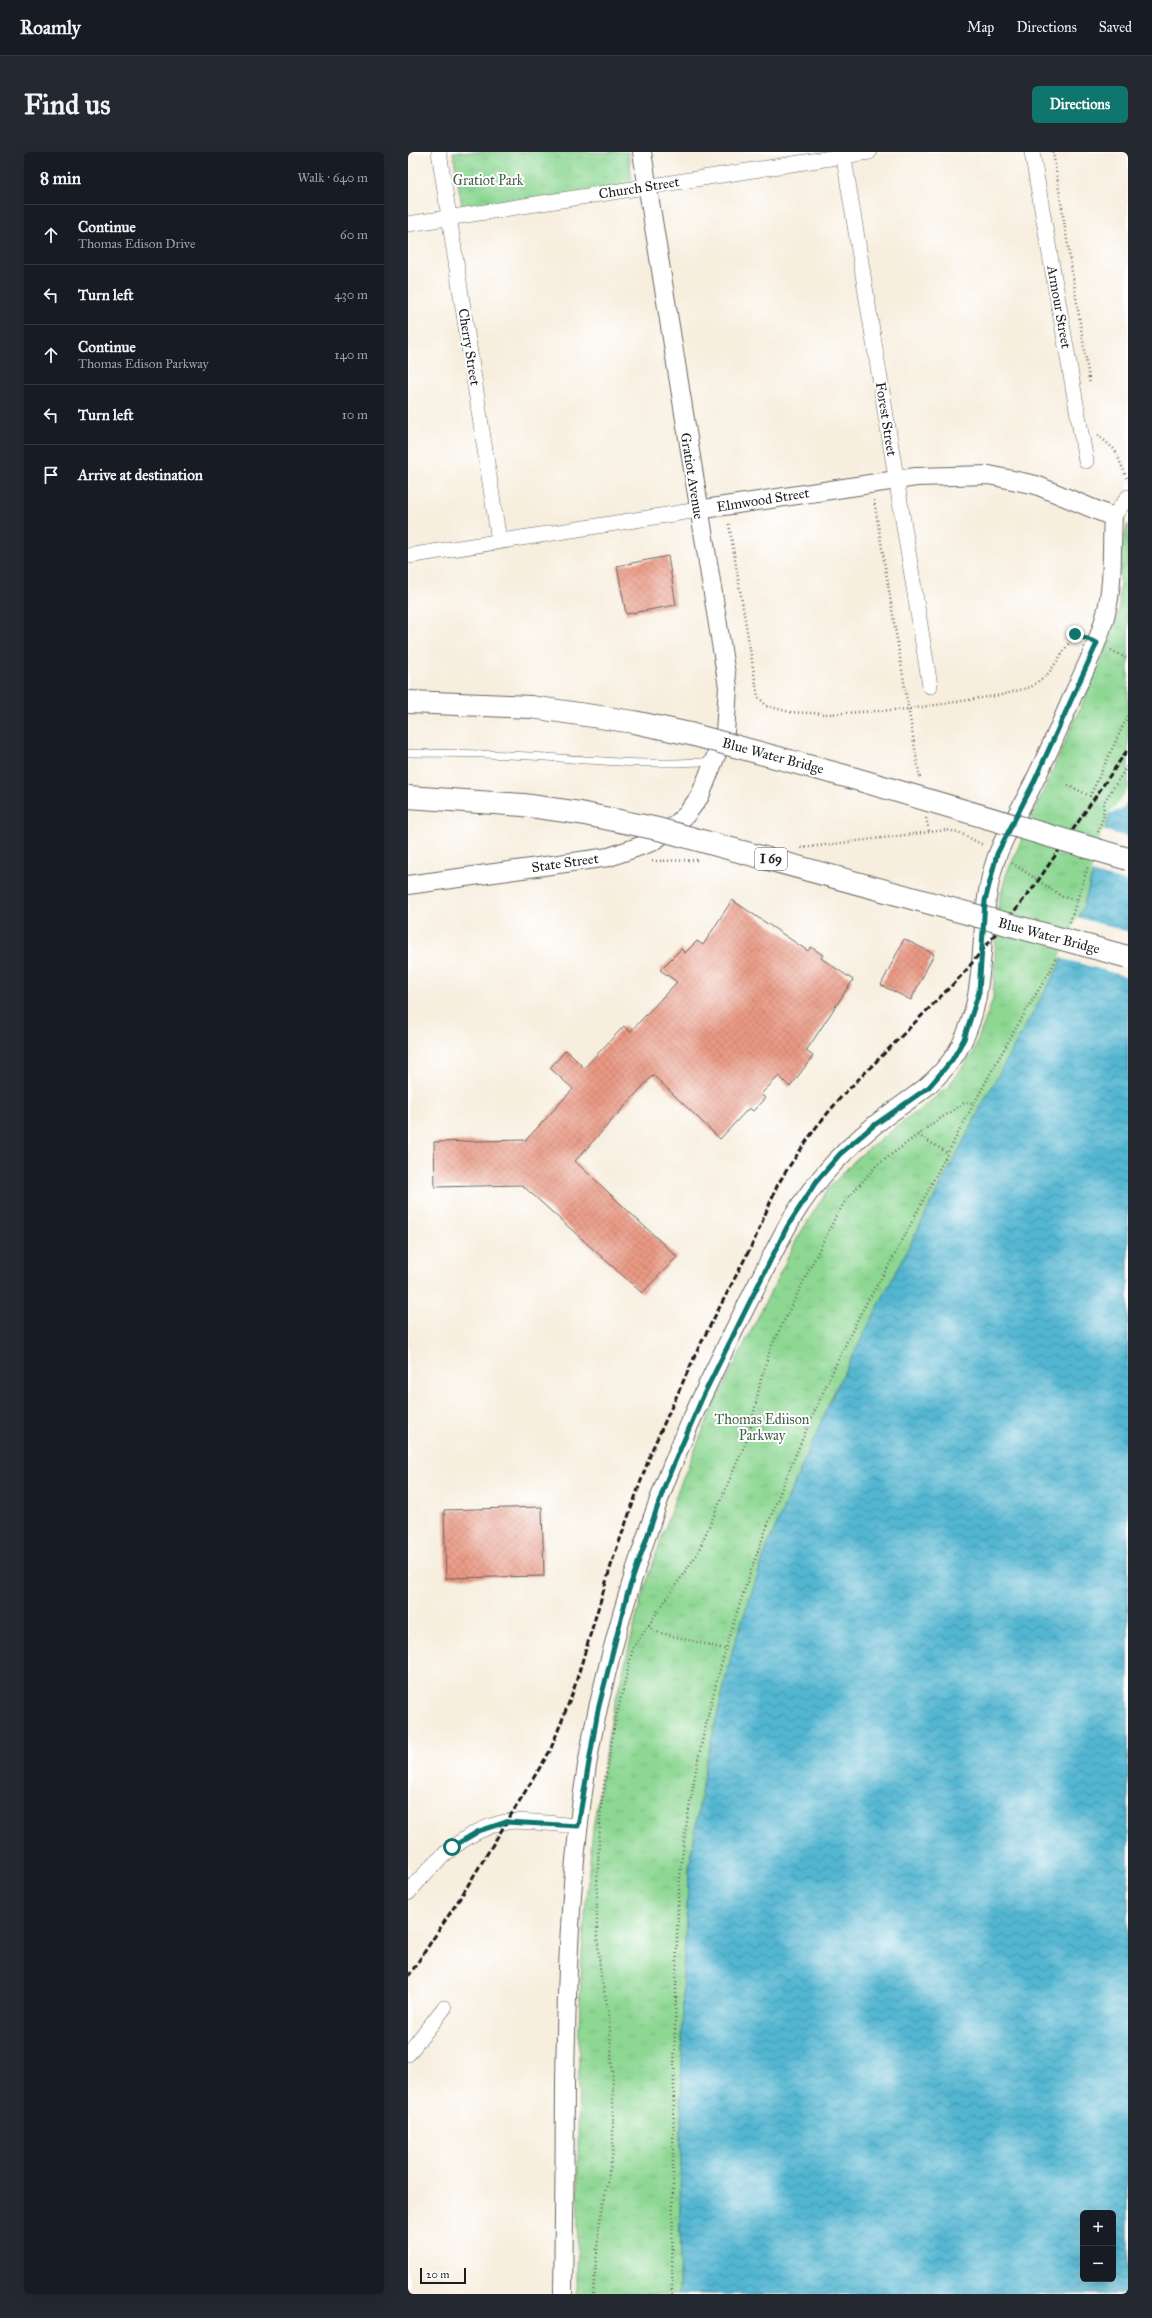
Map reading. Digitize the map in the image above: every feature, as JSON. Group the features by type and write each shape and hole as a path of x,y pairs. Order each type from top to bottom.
{"highway":[{"name":"Blue Water Bridge","path":"408,702 530,707 627,721 690,734 856,779 1128,859"},
{"name":"Blue Water Bridge","path":"408,797 523,805 580,813 658,829 1128,957"}],"street":[{"name":"Cherry Street","path":"439,152 499,541"},
{"name":"Gratiot Avenue","path":"642,152 698,510 728,687 725,732 715,761 700,796"},
{"name":"Church Street","path":"408,224 647,187 843,154 869,152"},
{"name":"Armour Street","path":"1032,152 1086,461"},
{"name":"Forest Street","path":"843,154 930,686"},
{"name":"Elmwood Street","path":"408,556 916,477 989,475 1036,485 1112,517"},
{"path":"564,2294 567,1978 572,1888 578,1826 598,1710 627,1595 666,1482 703,1396 787,1227 816,1182 840,1154 873,1126 929,1087 952,1060 964,1039 979,992 980,952 985,901 997,854 1034,782 1097,643 1107,611 1111,587 1112,517 1128,497"},
{"name":"State Street","path":"408,885 609,857 631,851 652,842 672,828 686,814 700,796"},
{"path":"408,1893 441,1856 452,1847 479,1831 506,1822 578,1826"},
{"path":"408,2054 444,2008"}],"lane":[{"path":"408,752 513,755 642,764 680,764 715,761"}],"path":[{"path":"1053,152 1091,392"},
{"path":"1097,431 1099,437 1115,450 1128,481"},
{"path":"873,495 921,785"},
{"path":"729,524 758,697 767,706 790,712 828,714 908,709 1001,695 1030,687 1049,673 1075,634 1097,643 1128,659"},
{"path":"1068,784 1090,796 1128,715"},
{"path":"1098,833 1103,818 1104,802 1128,765"},
{"path":"926,816 929,831"},
{"path":"797,848 929,831 946,830 958,832 997,854 1063,897 1078,900"},
{"path":"646,861 704,860"},
{"path":"1068,927 1089,863"},
{"path":"672,2294 673,2117 678,1909 683,1849 697,1771 725,1649 775,1504 814,1411 856,1322 892,1260 973,1103 1012,1032 1052,968 1057,954"},
{"path":"593,2294 599,2226 613,2152 613,2087 609,2013 601,1977 597,1934 597,1883 601,1804 615,1722 633,1648 697,1554 749,1436 761,1379 771,1347 836,1216 847,1199 876,1166 964,1103 973,1103"},
{"path":"918,1135 948,1153"},
{"path":"649,1624 653,1631 725,1649"}],"green space":[{"name":"Gratiot Park","path":"453,152 628,152 633,187 463,213"},
{"name":"Thomas Ediison Parkway","path":"1128,524 1128,790 1105,829 1083,907 1060,964 835,1390 768,1544 733,1648 705,1767 689,1870 683,1972 679,2294 577,2294 579,2029 582,1952 587,1890 593,1828 613,1711 641,1599 678,1490 713,1407 798,1237 828,1189 858,1157 947,1088 973,1053 993,999 997,910 1006,875 1111,639 1119,609 1121,550"}],"water":[{"path":"1128,790 1128,2294 679,2294 683,1972 689,1870 705,1767 733,1648 768,1544 835,1390 987,1095 1060,964 1083,907 1110,813 1118,808"}],"pier":[{"path":"1128,788 1128,800 1123,809 1110,813 1109,812 1116,806"},
{"path":"1102,830 1128,837 1128,882 1091,872"},
{"path":"1077,917 1128,932 1128,977 1060,958"}],"building":[{"path":"668,556 676,605 626,614 617,566"},
{"path":"732,900 808,951 811,947 823,955 821,958 853,980 806,1051 813,1056 790,1087 779,1076 761,1094 765,1098 753,1111 749,1108 720,1139 653,1075 575,1161 677,1257 642,1293 522,1185 435,1187 434,1142 526,1140 573,1089 550,1068 566,1050 584,1068 624,1026 630,1032 677,982 660,970 681,949 685,953 697,941 703,945"},
{"path":"904,939 934,954 911,1000 881,985"},
{"path":"542,1507 544,1576 446,1578 444,1510"}],"railway":[{"path":"408,1977 462,1895 550,1751 573,1692 613,1559 652,1450 698,1349 754,1241 777,1186 817,1126 842,1096 963,974 1033,888 1128,749"}],"route":[{"path":"452,1847 479,1831 506,1822 578,1826 598,1710 627,1595 666,1482 703,1396 787,1227 816,1182 840,1154 873,1126 929,1087 952,1060 964,1039 979,992 980,952 985,901 997,854 1034,782 1096,648 1097,643 1075,634"}]}
